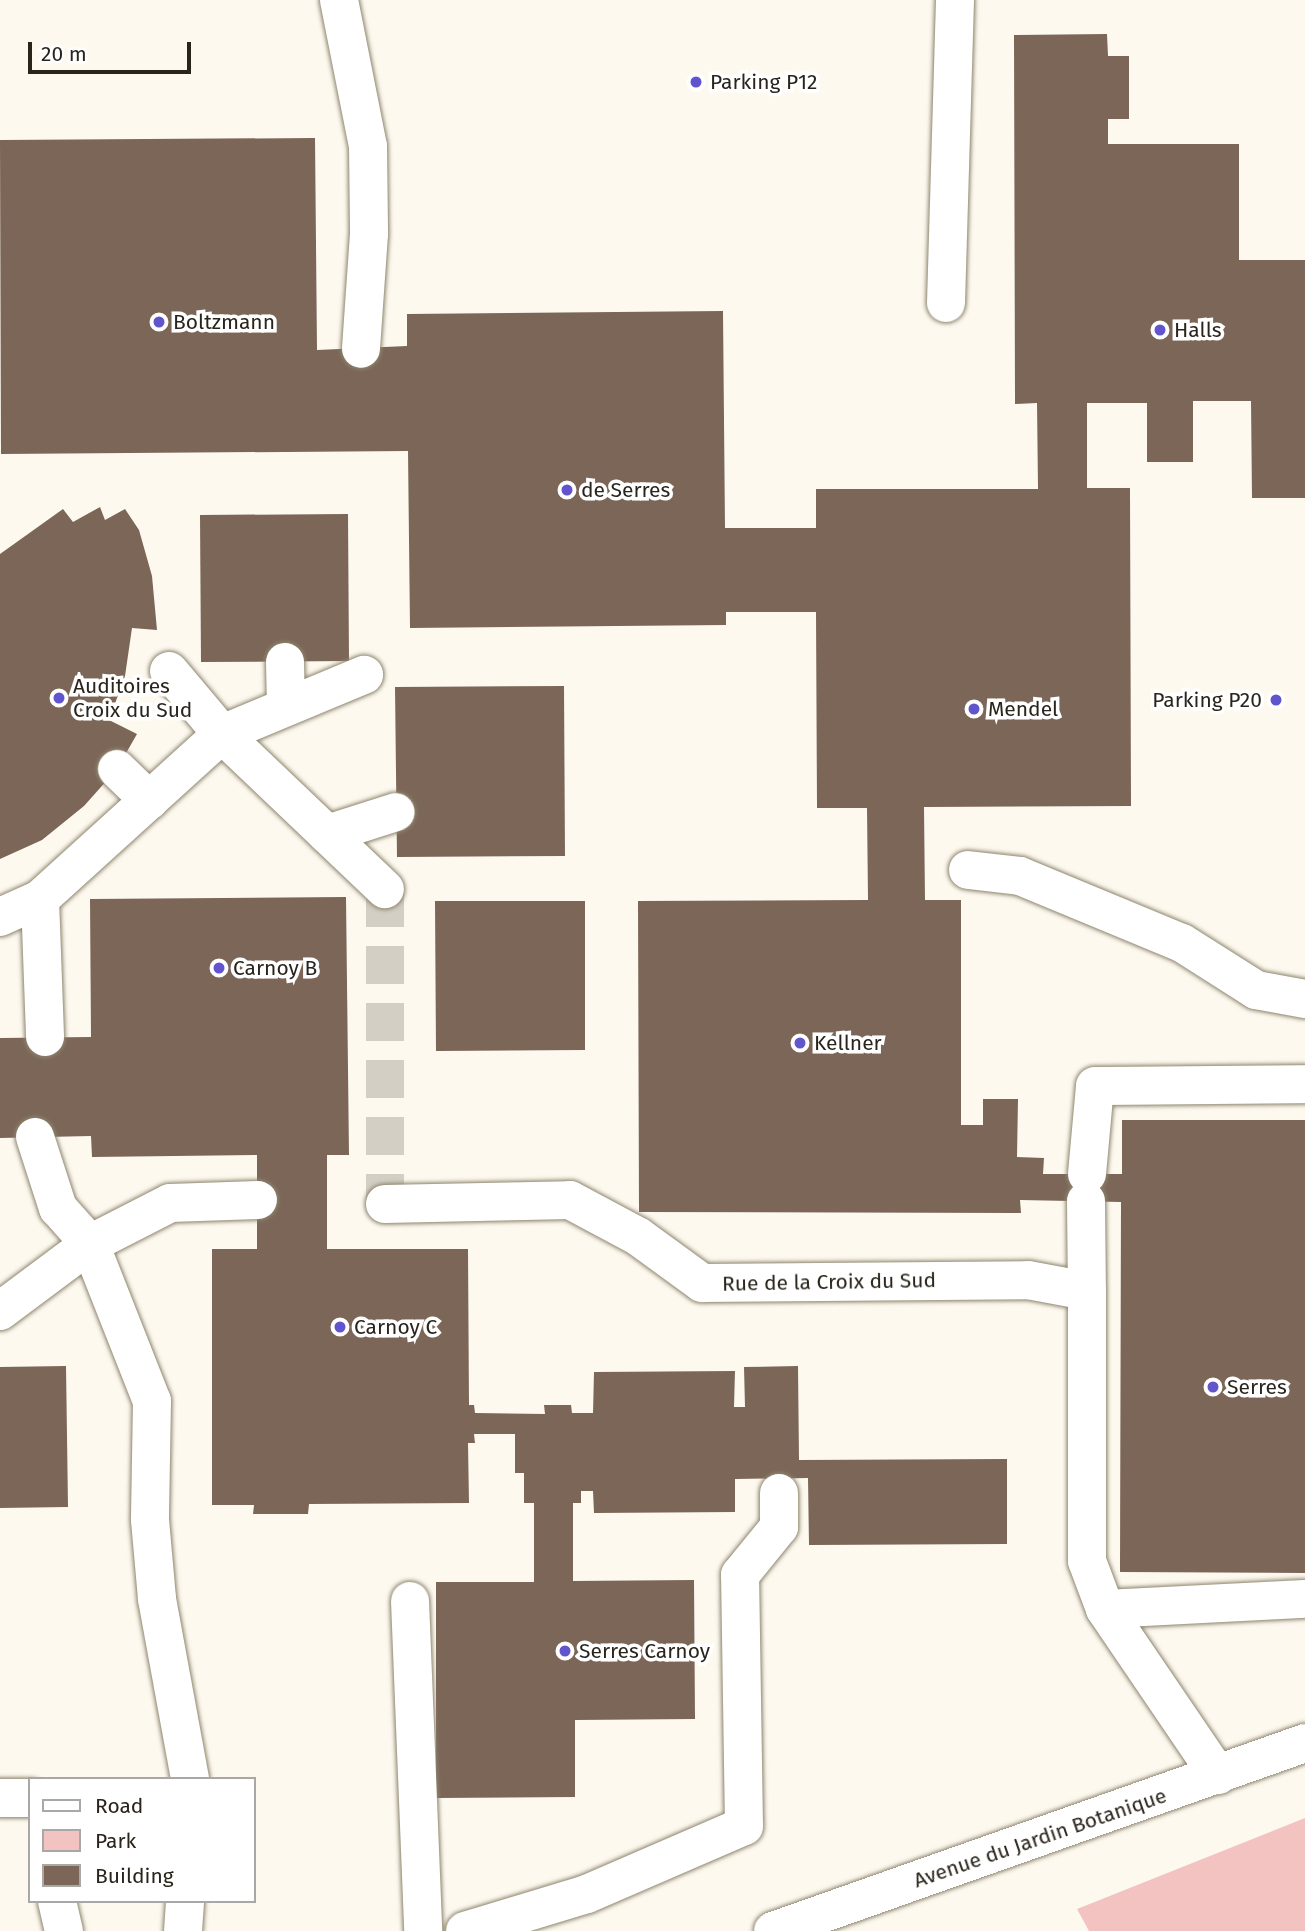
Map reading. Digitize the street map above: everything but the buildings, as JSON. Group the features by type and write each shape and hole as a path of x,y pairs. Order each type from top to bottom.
{"street":[{"path":"339,0 368,146 369,234 361,349"},
{"path":"946,303 955,0"},
{"path":"285,662 286,707"},
{"path":"169,671 222,734 385,889"},
{"path":"0,917 40,900 222,734 364,675"},
{"path":"117,769 149,800"},
{"path":"327,834 397,812"},
{"path":"968,870 1020,876 1182,943 1256,990 1305,999"},
{"path":"40,900 45,1037"},
{"path":"1218,1775 1105,1609 1087,1562 1086,1188 1096,1086 1305,1083"},
{"path":"35,1137 58,1208 90,1244 152,1401 150,1520 157,1599 190,1777"},
{"path":"0,1311 90,1244 170,1203 258,1200"},
{"name":"Rue de la Croix du Sud","path":"385,1204 570,1200 639,1237 702,1283 1028,1280 1087,1291"},
{"path":"465,1931 587,1894 744,1826 740,1575 779,1527 779,1493"},
{"path":"1105,1609 1305,1599"},
{"path":"410,1601 423,1931"},
{"name":"Avenue du Jardin Botanique","path":"773,1931 1305,1743"},
{"path":"0,1798 28,1798"},
{"path":"57,1903 64,1931"},
{"path":"183,1931 184,1903"}],"green space":[{"path":"1305,1818 1305,1931 1089,1931 1077,1909"}],"tunnel":[{"path":"385,889 385,1204"}],"place":[{"name":"Parking P12","path":"696,82"},
{"name":"Boltzmann","path":"159,322"},
{"name":"Halls","path":"1160,330"},
{"name":"de Serres","path":"567,490"},
{"name":"Auditoires Croix du Sud","path":"59,698"},
{"name":"Parking P20","path":"1276,700"},
{"name":"Mendel","path":"974,709"},
{"name":"Carnoy B","path":"219,968"},
{"name":"Kellner","path":"800,1043"},
{"name":"Carnoy C","path":"340,1327"},
{"name":"Serres","path":"1213,1387"},
{"name":"Serres Carnoy","path":"565,1651"}]}
